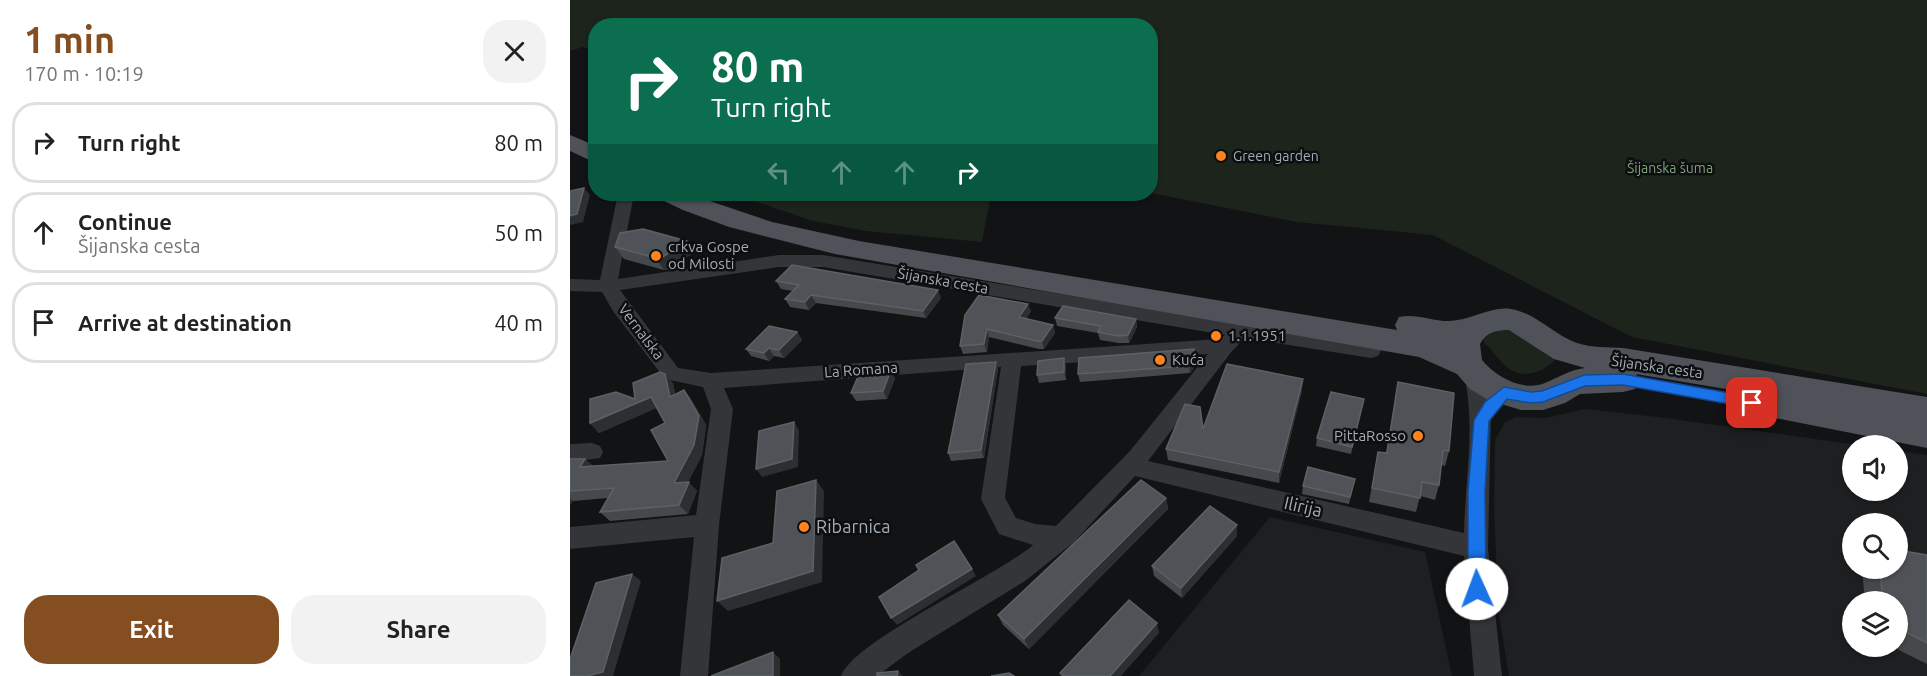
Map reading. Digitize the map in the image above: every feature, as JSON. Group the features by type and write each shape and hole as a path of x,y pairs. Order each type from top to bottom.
{"main road":[{"path":"570,124 588,132"},
{"path":"570,142 588,152"},
{"path":"686,201 731,219 859,250 1412,335 1455,357 1467,349 1484,324 1493,321 1516,321 1537,331 1584,381 1623,370"},
{"path":"732,201 748,207 869,236 1412,335 1467,349 1483,381 1514,389 1524,397 1543,397 1554,394 1564,361"},
{"path":"1564,361 1623,370"},
{"name":"Šijanska cesta","path":"1623,370 1927,410"},
{"name":"Šijanska cesta","path":"1623,370 1927,434"}],"street":[{"path":"570,285 608,286 625,201"},
{"name":"Šijanska cesta","path":"608,286 779,261 823,261 1152,317 1234,338 1371,351"},
{"name":"Vernalska","path":"608,286 620,307 672,374 711,381"},
{"path":"855,676 877,656 997,586 1058,539 1131,466 1234,338"},
{"name":"La Romana","path":"711,381 1012,359 1234,338"},
{"path":"1467,349 1479,390 1481,420 1476,547 1477,589 1488,676"},
{"path":"1012,359 993,499 1008,526 1035,535 1058,539"},
{"path":"694,676 707,525 722,409 711,381"},
{"path":"1481,420 1491,406 1514,389"},
{"name":"Ilirija","path":"1131,466 1476,547"},
{"path":"570,538 707,525"}],"shaded area":[{"path":"1585,409 1842,443 1842,501 1908,501 1908,452 1927,455 1927,676 1509,676 1498,610 1494,505 1495,440 1505,422 1516,417 1545,418"},
{"path":"1270,517 1425,552 1452,676 1139,676"}],"green space":[{"name":"Šijanska šuma","path":"570,0 1927,0 1927,394 1632,337 1433,235 1297,222 1158,194 1158,18 588,18 588,49 583,47 570,51"},
{"path":"755,201 990,201 982,242 866,231 813,221"},
{"path":"1510,325 1556,359 1534,373 1514,372 1508,368 1484,343 1484,338 1492,330"}],"building":[{"path":"584,188 577,214 570,216 570,191"},
{"path":"643,229 687,241 661,258 615,247 620,233"},
{"path":"792,265 938,290 923,311 811,295 805,302 785,299 799,285 776,281"},
{"path":"979,295 1028,304 1019,317 1053,325 1042,341 987,329 984,344 960,346 965,315"},
{"path":"1063,306 1136,319 1128,335 1118,336 1098,332 1101,326 1055,318"},
{"path":"769,326 797,332 779,350 769,348 764,353 746,349"},
{"path":"1194,349 1195,358 1189,366 1078,374 1079,358"},
{"path":"1064,358 1064,372 1037,375 1038,361"},
{"path":"996,362 981,450 948,453 966,364"},
{"path":"1227,364 1303,379 1279,472 1166,449 1185,404 1200,407 1203,429"},
{"path":"891,370 883,391 851,393 860,372"},
{"path":"660,372 665,374 670,397 684,390 699,416 694,445 674,483 689,482 679,505 600,512 614,488 570,491 570,459 585,459 580,467 668,461 651,430 665,423 651,397 590,423 590,399 616,392 635,399 633,383"},
{"name":"PittaRosso","path":"1398,382 1454,393 1449,451 1443,450 1439,485 1422,482 1420,498 1372,488 1378,452 1387,453"},
{"path":"1331,392 1364,399 1352,447 1317,438"},
{"path":"794,422 792,459 756,469 759,431"},
{"path":"1308,467 1355,479 1350,497 1303,486"},
{"name":"Ribarnica","path":"816,480 813,571 717,601 722,558 773,543 777,491"},
{"path":"1141,480 1166,498 1024,639 998,615"},
{"path":"1210,506 1237,525 1181,588 1152,566"},
{"path":"954,541 972,569 891,618 879,597 919,570 916,565"},
{"path":"1908,552 1927,555 1927,643 1908,633 1908,591 1882,591 1881,579 1908,579"},
{"path":"632,574 603,672 587,676 570,676 570,659 596,583"},
{"path":"1129,600 1157,623 1110,676 1063,676 1060,673"},
{"path":"773,652 773,676 711,676"},
{"path":"898,671 897,676 877,676 877,673"},
{"path":"1009,673 1014,676 991,676"}],"place":[{"name":"Green garden","path":"1221,156"},
{"name":"crkva Gospe od Milosti","path":"656,256"},
{"name":"1.1.1951","path":"1216,336"},
{"name":"Kuća","path":"1160,360"},
{"name":"PittaRosso","path":"1418,436"},
{"name":"Ribarnica","path":"804,527"}],"route":[{"path":"1477,589 1476,491 1481,420 1504,393 1531,398 1543,397 1584,381 1623,380 1752,403"}]}
